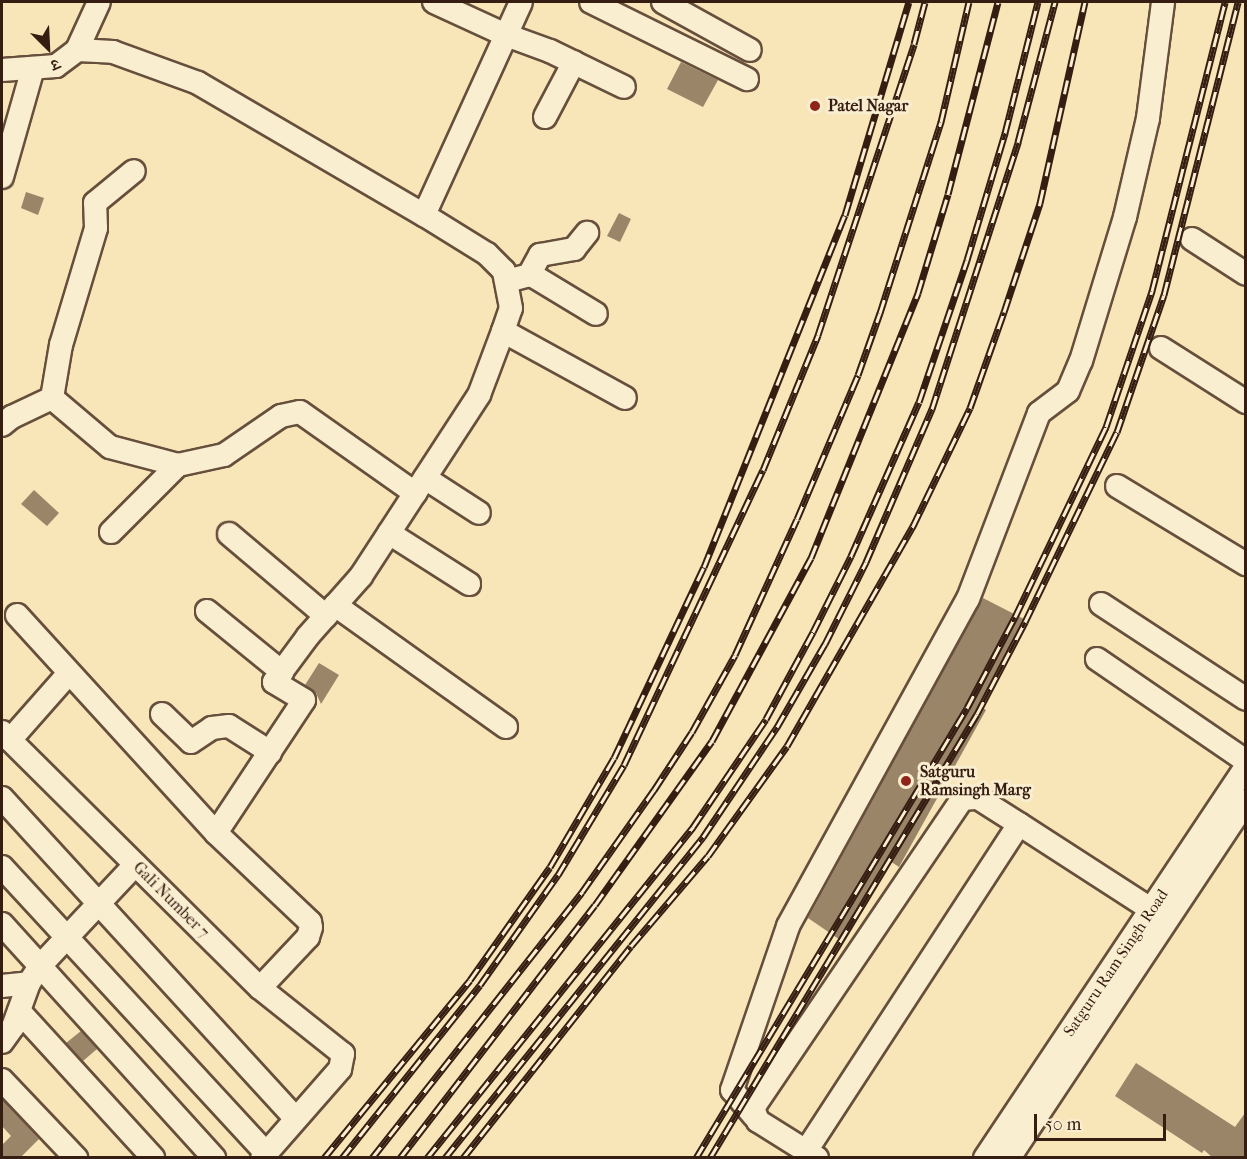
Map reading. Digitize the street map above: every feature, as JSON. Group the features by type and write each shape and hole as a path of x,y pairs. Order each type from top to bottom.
{"street":[{"path":"2,70 56,66 77,50 99,2"},
{"path":"434,2 624,87"},
{"path":"424,215 521,2"},
{"path":"591,2 747,79"},
{"path":"663,2 750,50"},
{"path":"1019,824 812,1154 754,1116 732,1090 788,926 968,599 1039,413 1068,391 1081,361 1125,217 1148,118 1163,2"},
{"path":"77,50 113,52 198,84 488,254 504,271 507,281 511,308 479,395 361,576 274,682 304,700 216,833"},
{"path":"545,117 574,63"},
{"path":"2,177 33,68"},
{"path":"52,398 61,345 96,228 95,203 134,171"},
{"path":"529,275 540,255 574,249 587,233"},
{"path":"1192,239 1245,274"},
{"path":"507,281 529,275 596,314"},
{"path":"503,331 625,398"},
{"path":"1161,348 1245,402"},
{"path":"2,425 12,417 52,398"},
{"path":"52,398 110,447 178,465 224,455 282,416 300,412 420,486 479,513"},
{"path":"111,532 178,465"},
{"path":"1117,486 1245,564"},
{"path":"389,533 469,584"},
{"path":"229,534 331,610 506,727"},
{"path":"1101,604 1245,699"},
{"path":"207,611 282,672"},
{"path":"17,615 216,833 309,922 311,927 308,937 260,987"},
{"path":"1097,659 1245,761"},
{"path":"6,736 69,673"},
{"path":"162,714 191,742 212,728 229,726 270,752"},
{"name":"Gali Number 7","path":"6,736 260,987 339,1050 344,1060 340,1069 296,1119"},
{"name":"Satguru Ram Singh Road","path":"985,1158 1152,910 1245,766"},
{"path":"2,798 296,1119 264,1155 2,867"},
{"path":"754,1116 753,1108 962,799 978,798 1152,910"},
{"name":"Satguru Ram Singh Road","path":"1010,1158 1245,801"},
{"path":"2,1042 13,1027 34,974 135,865"},
{"path":"2,924 34,974 214,1158"},
{"path":"2,986 34,974"},
{"path":"19,1011 153,1158"},
{"path":"2,1080 75,1158"}],"building":[{"path":"681,62 718,80 703,107 667,89"},
{"path":"26,192 44,198 38,215 21,208"},
{"path":"619,213 631,219 620,242 607,236"},
{"path":"34,490 59,513 47,526 21,504"},
{"path":"983,598 1024,619 980,706 986,710 899,867 890,861 843,942 808,918"},
{"path":"319,663 339,675 321,704 316,693 305,685"},
{"path":"81,1031 97,1049 83,1061 66,1043"},
{"path":"1136,1063 1235,1127 1245,1113 1245,1158 1213,1158 1204,1150 1202,1153 1115,1096"},
{"path":"2,1099 39,1139 20,1158 2,1158 2,1145 11,1136 2,1126"}],"railway":[{"path":"324,1158 470,980 550,867 614,758 704,567 845,215 909,2"},
{"path":"342,1158 480,985 558,875 624,765 763,470 818,335 914,44 925,2"},
{"path":"372,1158 582,892 692,732 735,655 797,519 858,375 941,122 969,2"},
{"path":"400,1158 595,905 712,741 811,558 918,293 948,194 998,2"},
{"path":"427,1158 693,827 766,719 813,632 851,556 919,402 967,260 1005,133 1038,2"},
{"path":"445,1158 703,837 777,727 825,644 866,562 932,409 1018,142 1055,2"},
{"path":"463,1158 631,946 708,856 787,746 913,526 970,408 1040,203 1085,2"},
{"path":"696,1158 967,708 1015,617 1106,427 1152,291 1225,2"},
{"path":"710,1158 977,714 1025,622 1117,432 1164,295 1238,2"}],"place":[{"name":"Patel Nagar","path":"815,106"},
{"name":"Satguru Ramsingh Marg","path":"906,781"}]}
